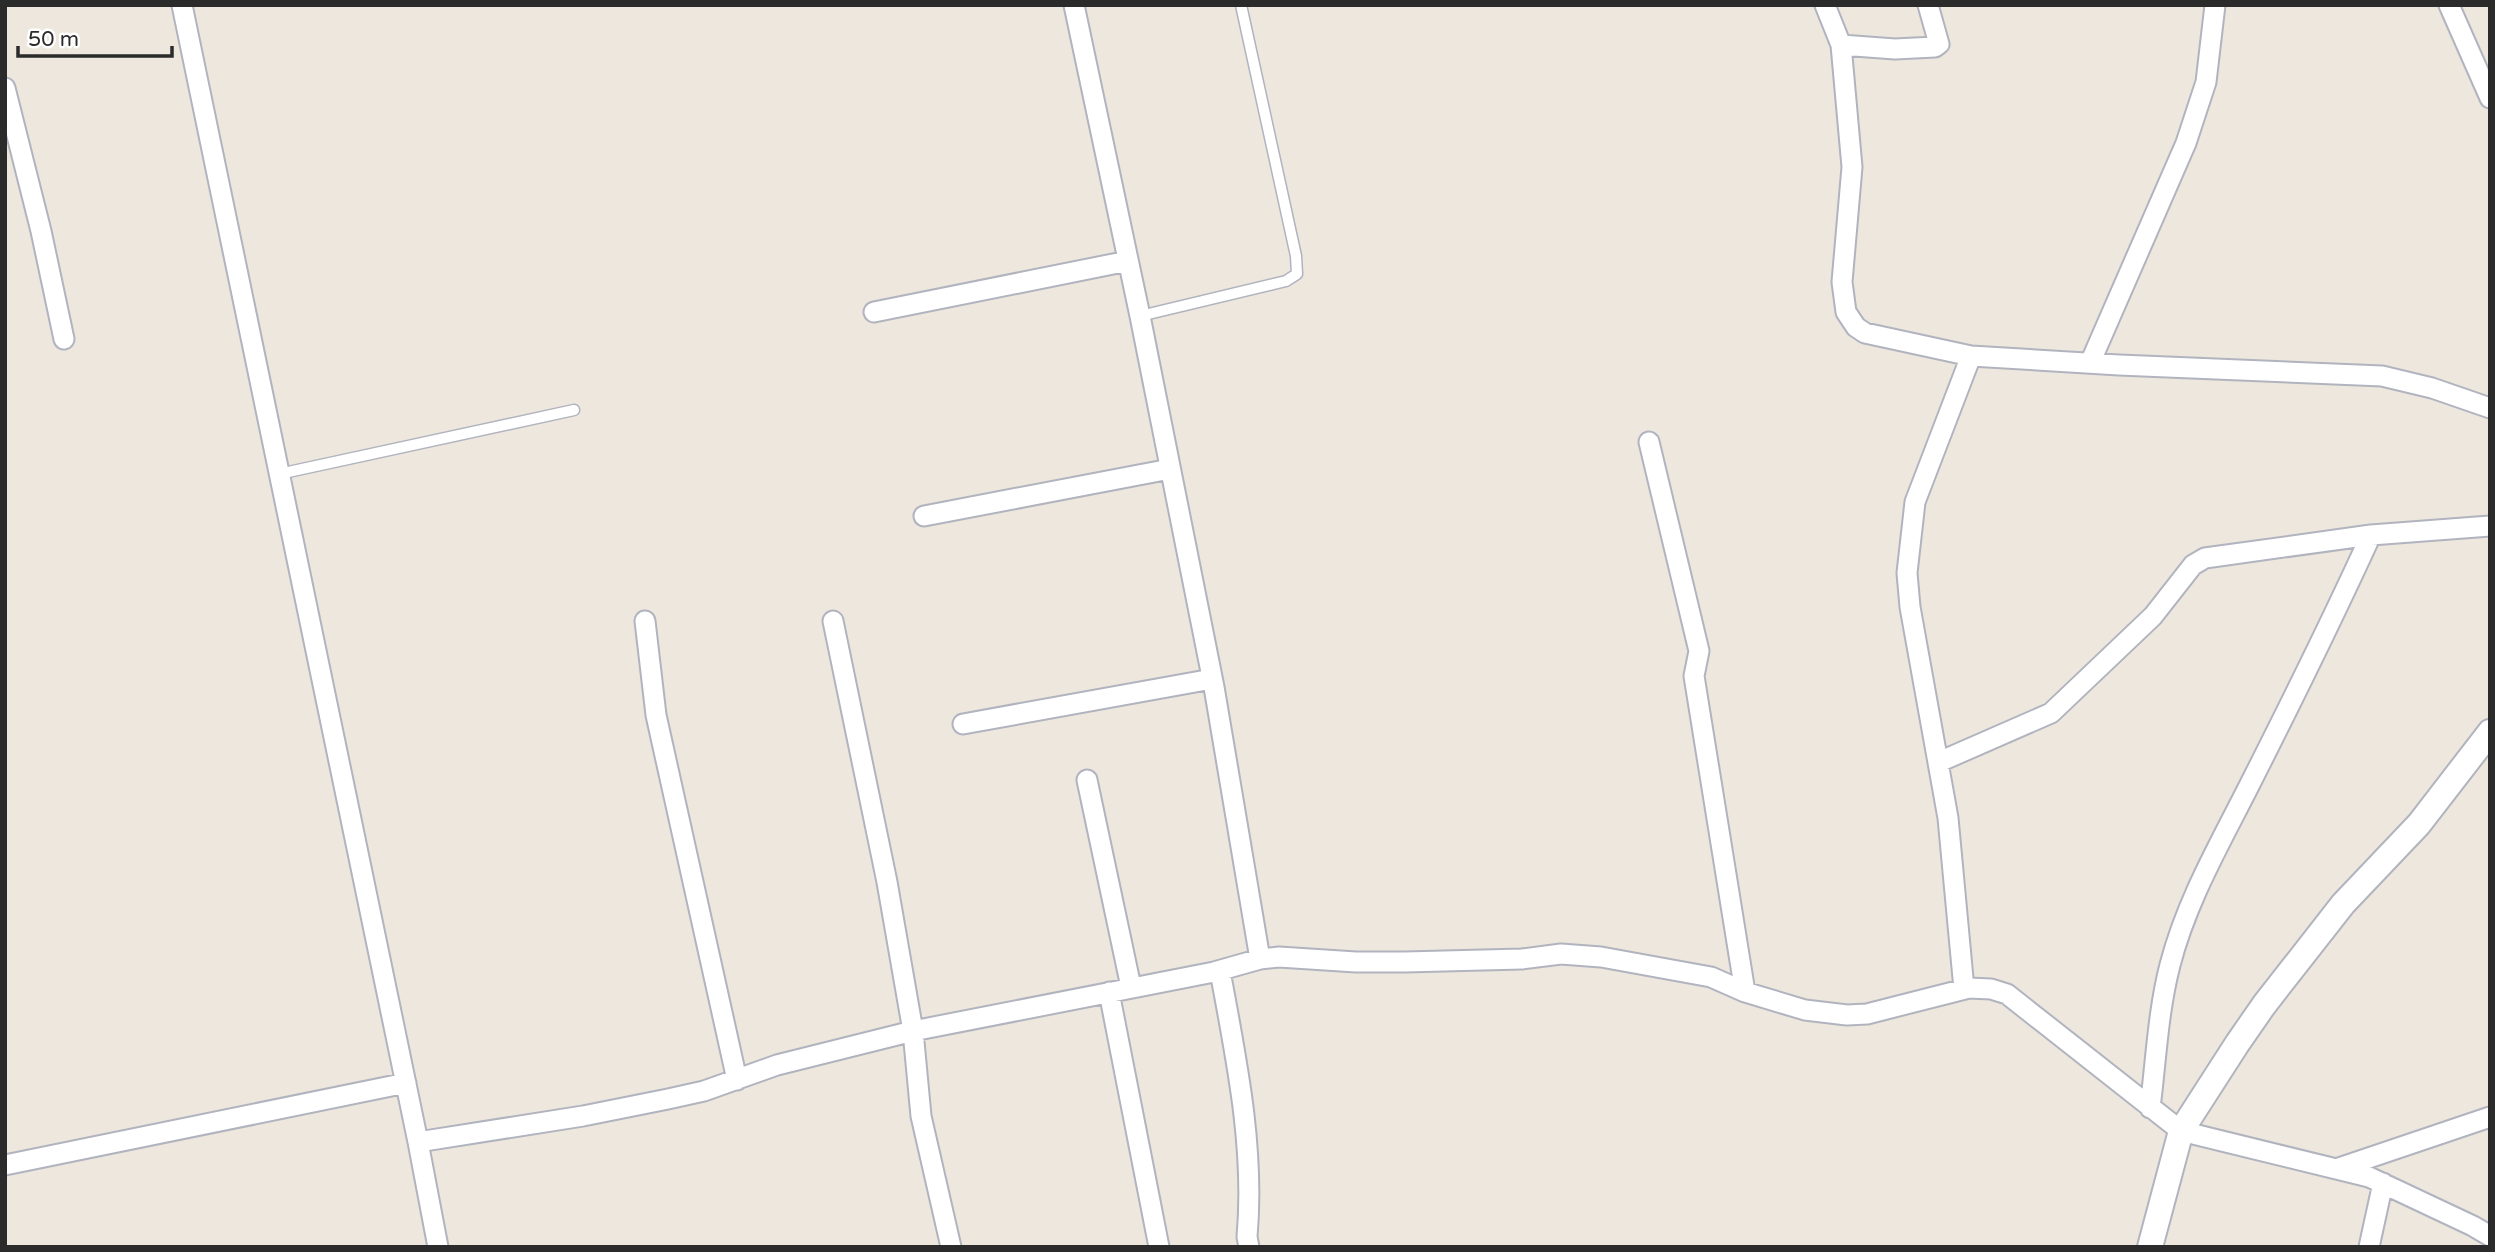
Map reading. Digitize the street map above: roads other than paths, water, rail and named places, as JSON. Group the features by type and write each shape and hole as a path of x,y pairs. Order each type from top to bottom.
{"street":[{"path":"182,5 438,1247"},
{"path":"1074,5 1140,316 1212,679 1261,958"},
{"path":"1825,5 1841,45 1852,167 1842,282 1846,312 1856,327 1865,333 1970,356 2382,376 2432,388 2490,408"},
{"path":"1841,45 1895,49 1935,47 1939,44 1928,5"},
{"path":"2090,363 2186,143 2206,82 2215,5"},
{"path":"2449,5 2490,98"},
{"path":"5,88 41,231 64,339"},
{"path":"874,312 1128,261"},
{"path":"1964,989 1948,818 1910,607 1907,573 1915,502 1970,356"},
{"path":"1649,442 1699,650 1694,676 1745,992"},
{"path":"925,516 1170,469"},
{"path":"1939,762 2051,713 2153,616 2193,565 2205,558 2371,536 2490,526"},
{"path":"2150,1108 2163,1005 2180,932 2201,879 2312,661 2371,536"},
{"path":"645,621 656,715 737,1080"},
{"path":"833,621 887,882 913,1031 921,1116 951,1247"},
{"path":"963,724 1212,679"},
{"path":"2150,1247 2181,1131 2264,1005 2343,904 2419,824 2490,732"},
{"path":"1087,780 1131,987"},
{"path":"418,1142 583,1116 704,1091 777,1065 913,1031 1220,971 1261,958 1405,962 1522,959 1561,954 1601,957 1711,976 1745,992 1805,1010 1847,1014 1878,1012 1964,989 1991,989 2007,994 2181,1131 2369,1177 2490,1236"},
{"path":"1220,971 1250,1164 1247,1237 1249,1247"},
{"path":"1109,992 1159,1247"},
{"path":"5,1165 406,1083"},
{"path":"2335,1169 2490,1117"},
{"path":"2369,1247 2383,1183"}],"lane":[{"path":"1140,316 1286,281 1297,274 1296,256 1241,5"},
{"path":"279,474 573,410"}]}
